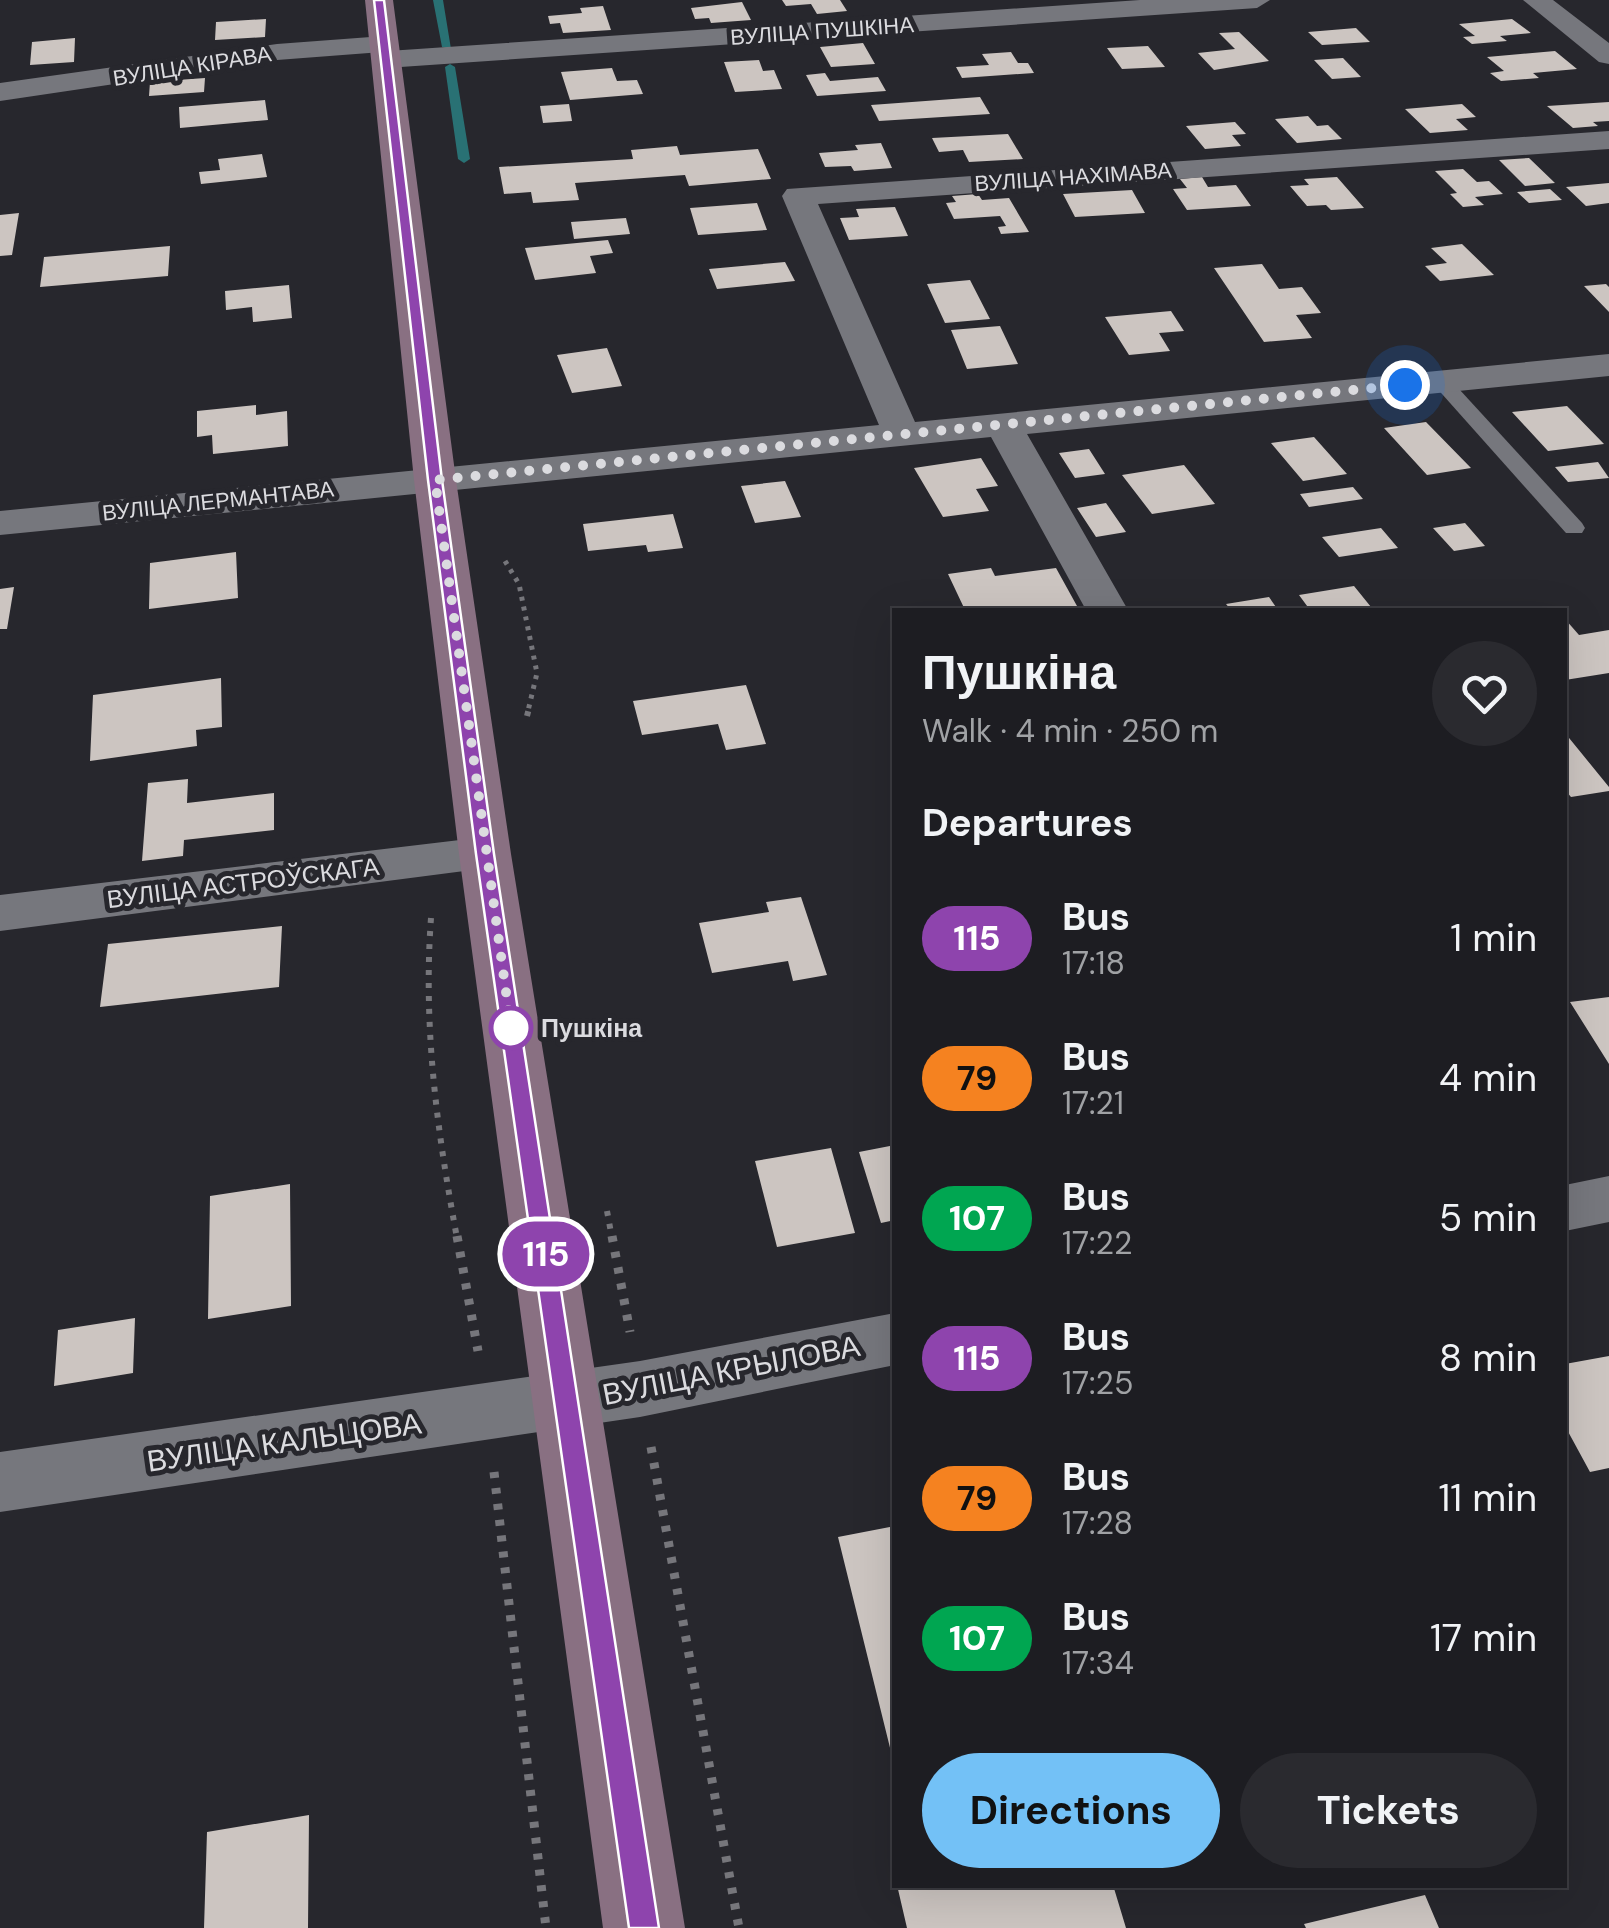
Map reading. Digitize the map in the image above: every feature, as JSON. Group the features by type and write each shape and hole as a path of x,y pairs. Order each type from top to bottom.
{"main road":[{"path":"379,0 460,478 485,854 644,1928"}],"street":[{"name":"ВУЛІЦА ПУШКІНА","path":"385,52 1258,0"},
{"path":"1536,0 1609,56"},
{"name":"ВУЛІЦА КІРАВА","path":"0,92 66,86 241,57 385,52"},
{"name":"ВУЛІЦА НАХІМАВА","path":"902,435 798,196 1609,140"},
{"name":"ВУЛІЦА ЛЕРМАНТАВА","path":"0,523 1609,365"},
{"path":"1003,425 1105,608"},
{"name":"ВУЛІЦА АСТРОЎСКАГА","path":"0,913 485,854"},
{"path":"1567,1208 1609,1199"},
{"name":"ВУЛІЦА КРЫЛОВА","path":"567,1400 892,1340"},
{"name":"ВУЛІЦА КАЛЬЦОВА","path":"0,1482 567,1400"}],"lane":[{"path":"1441,381 1574,528"}],"path":[{"path":"460,478 519,584 537,673 524,729"},
{"path":"605,1196 739,1928"}],"building":[{"path":"782,0 840,0 847,11 817,14 811,4 786,6"},
{"path":"742,2 751,20 711,23 709,18 695,19 691,8"},
{"path":"603,6 611,30 563,33 560,23 550,24 548,16 582,13 580,8"},
{"path":"266,19 265,37 215,40 216,22"},
{"path":"1512,19 1531,33 1500,36 1507,41 1472,44 1463,37 1475,36 1459,24"},
{"path":"1356,28 1370,42 1322,45 1308,32"},
{"path":"1239,32 1269,61 1214,70 1198,53 1235,49 1219,33"},
{"path":"75,38 74,62 30,65 32,42"},
{"path":"863,43 875,64 831,67 820,47"},
{"path":"1148,46 1165,67 1122,69 1107,48"},
{"path":"1555,51 1577,69 1501,81 1490,73 1504,71 1487,57"},
{"path":"1011,52 1018,63 1028,63 1034,73 962,78 956,67 989,65 982,54"},
{"path":"1343,58 1361,77 1332,79 1314,60"},
{"path":"759,60 763,71 774,70 782,89 735,92 724,62"},
{"path":"612,68 617,81 637,80 643,94 570,100 561,72"},
{"path":"825,73 830,81 878,77 886,91 817,96 806,75"},
{"path":"205,78 204,92 149,96 150,82"},
{"path":"980,97 990,114 879,121 871,105"},
{"path":"265,100 268,120 180,128 179,107"},
{"path":"1609,102 1609,121 1573,128 1547,106"},
{"path":"569,104 572,121 543,123 540,106"},
{"path":"1462,104 1476,117 1456,119 1468,130 1430,133 1405,109"},
{"path":"1308,116 1317,126 1328,125 1342,139 1297,143 1275,119"},
{"path":"1235,122 1246,134 1232,135 1241,146 1205,149 1186,126"},
{"path":"1008,134 1023,159 969,162 963,150 939,152 932,138"},
{"path":"881,143 892,168 854,171 851,166 825,167 819,153 858,150 855,145"},
{"path":"677,146 680,155 758,149 771,179 689,186 685,175 575,183 579,200 533,203 531,192 504,194 499,167 633,159 631,150"},
{"path":"262,154 267,177 201,184 199,172 220,170 218,159"},
{"path":"1529,158 1555,183 1525,186 1499,160"},
{"path":"1463,169 1477,182 1489,181 1503,194 1475,197 1484,205 1463,207 1450,194 1457,193 1435,171"},
{"path":"1202,177 1208,187 1236,185 1251,206 1187,210 1173,189 1187,188 1180,179"},
{"path":"1337,177 1364,208 1331,210 1326,205 1307,206 1290,186 1309,185 1304,179"},
{"path":"1609,183 1609,203 1586,206 1566,187"},
{"path":"1550,189 1562,200 1529,203 1517,192"},
{"path":"1132,190 1145,213 1075,217 1063,194"},
{"path":"978,194 982,200 1009,198 1029,232 1001,234 998,227 1006,226 1000,216 954,219 946,203 956,202 952,196"},
{"path":"757,203 767,230 698,235 690,208"},
{"path":"895,207 908,236 849,240 840,218 859,217 856,209"},
{"path":"19,213 12,255 0,256 0,215"},
{"path":"626,218 630,234 574,239 571,222"},
{"path":"608,240 613,253 590,256 596,273 535,280 525,248"},
{"path":"1462,244 1494,275 1440,281 1425,266 1447,263 1431,248"},
{"path":"170,246 168,276 40,287 44,257"},
{"path":"785,262 795,281 717,289 709,269"},
{"path":"1262,264 1279,289 1302,287 1321,313 1296,315 1312,338 1264,342 1214,268"},
{"path":"970,280 990,319 945,323 927,284"},
{"path":"289,285 292,318 253,322 252,307 226,310 225,291"},
{"path":"1584,286 1609,287 1609,312"},
{"path":"1171,311 1184,331 1159,333 1170,351 1129,355 1105,317"},
{"path":"1000,326 1018,364 967,369 951,330"},
{"path":"607,348 622,386 572,393 557,355"},
{"path":"256,405 256,415 287,411 288,446 213,454 212,435 197,437 197,411"},
{"path":"1567,406 1604,444 1548,451 1512,412"},
{"path":"1426,422 1471,468 1427,475 1384,428"},
{"path":"1314,437 1347,474 1303,481 1271,443"},
{"path":"1089,449 1105,474 1075,478 1059,453"},
{"path":"981,458 998,486 976,489 989,511 943,517 914,468"},
{"path":"1598,462 1609,478 1568,482 1555,467"},
{"path":"1184,465 1215,504 1152,514 1122,475"},
{"path":"785,481 801,517 755,523 741,486"},
{"path":"1353,487 1363,499 1309,507 1300,494"},
{"path":"1106,503 1126,532 1096,537 1077,508"},
{"path":"673,514 683,548 648,552 646,545 588,551 583,524"},
{"path":"1465,523 1485,546 1454,551 1433,528"},
{"path":"1381,528 1398,548 1339,557 1322,537"},
{"path":"236,552 238,598 149,609 150,563"},
{"path":"991,568 995,576 1056,568 1077,606 964,608 948,574"},
{"path":"1354,586 1371,607 1309,608 1299,595"},
{"path":"14,587 7,629 0,629 0,589"},
{"path":"1269,597 1277,608 1229,608 1226,604"},
{"path":"1567,621 1579,635 1609,630 1609,673 1567,680"},
{"path":"221,678 222,727 196,730 197,746 90,761 93,695"},
{"path":"746,685 766,744 726,750 718,724 642,735 633,701"},
{"path":"1567,735 1609,787 1609,791 1571,797 1567,792"},
{"path":"188,779 187,803 274,793 274,830 184,840 183,856 142,861 148,783"},
{"path":"801,897 827,975 793,981 788,961 712,973 699,923 769,912 766,902"},
{"path":"282,926 279,987 100,1007 108,944"},
{"path":"1609,997 1609,1064 1570,1002"},
{"path":"892,1146 892,1221 881,1223 859,1152"},
{"path":"831,1148 855,1233 777,1247 755,1161"},
{"path":"290,1184 291,1306 208,1319 210,1196"},
{"path":"135,1318 133,1373 54,1386 58,1330"},
{"path":"1609,1356 1609,1468 1590,1472 1567,1430 1567,1364"},
{"path":"892,1527 892,1756 838,1537"},
{"path":"309,1815 308,1928 204,1928 207,1832"},
{"path":"898,1888 1114,1888 1126,1928 907,1928"},
{"path":"1425,1895 1439,1928 1306,1928 1304,1924"}],"waterway":[{"path":"438,0 447,47"},
{"path":"450,67 464,159"}],"bus line":[{"name":"115","path":"379,0 435,480 485,854 644,1928"}],"place":[{"name":"Пушкіна","path":"511,1028"}],"route":[{"path":"511,1028 435,480 1405,385"}]}
